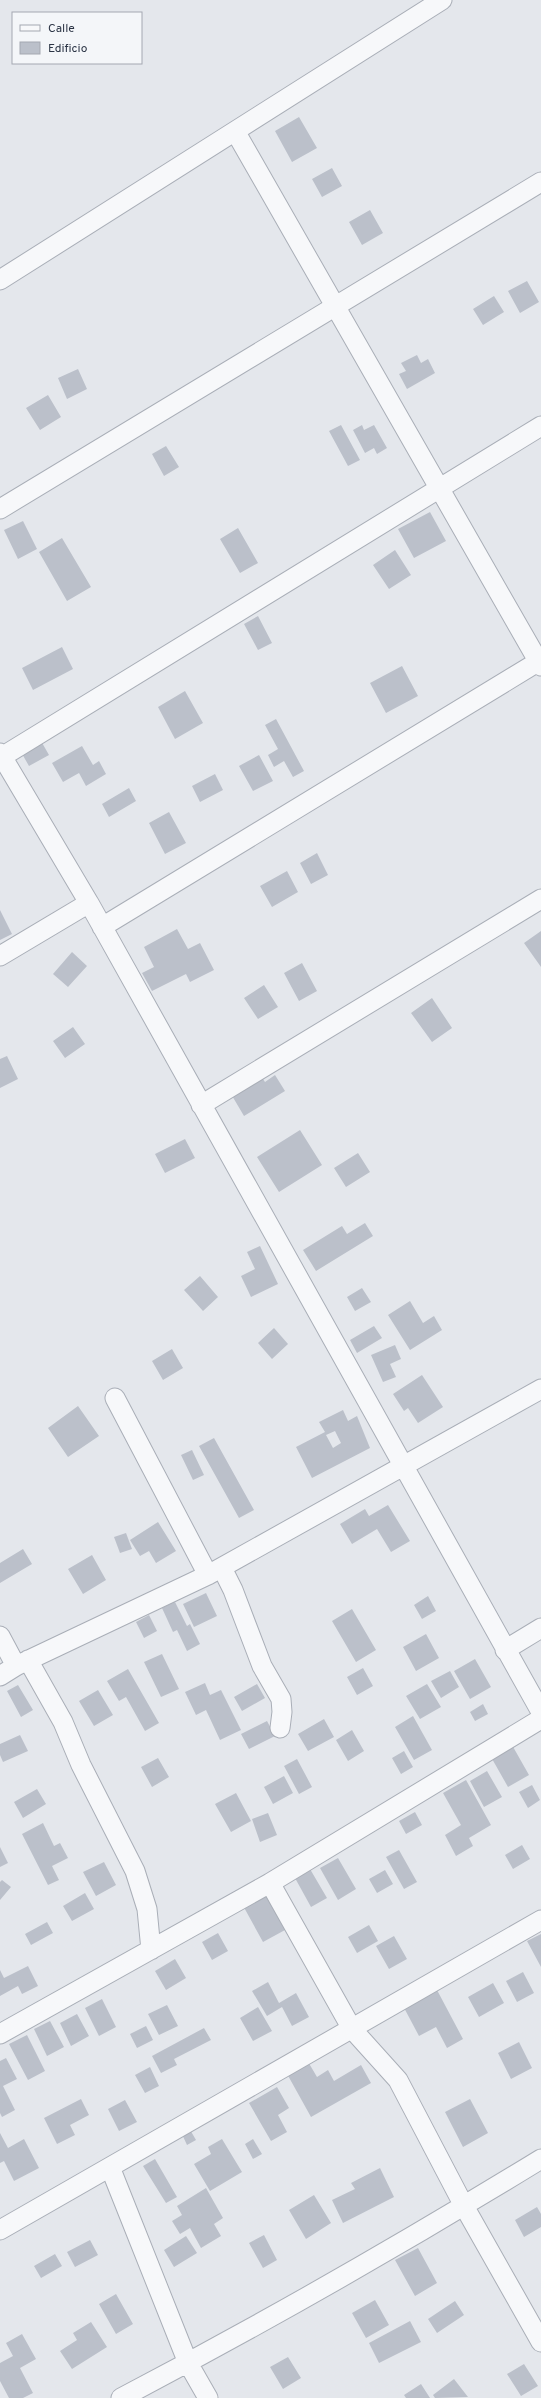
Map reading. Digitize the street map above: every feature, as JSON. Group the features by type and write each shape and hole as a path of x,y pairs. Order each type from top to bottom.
{"street":[{"path":"0,280 442,0"},
{"path":"102,927 540,663 235,131"},
{"path":"0,509 541,182"},
{"path":"541,426 1,756 89,903 541,1712"},
{"path":"201,1105 541,899"},
{"path":"0,956 89,903"},
{"path":"0,1676 22,1663 215,1571 541,1389"},
{"path":"115,1398 215,1571 233,1590 262,1666 281,1699 282,1712 280,1728"},
{"path":"505,1650 541,1628"},
{"path":"0,1636 22,1663 63,1722 84,1771 135,1871 147,1909 151,1950"},
{"path":"0,2034 270,1883 541,1719"},
{"path":"270,1883 352,2029 398,2080 464,2206 541,2342"},
{"path":"0,2230 541,1920"},
{"path":"121,2398 188,2363 464,2206 541,2159"},
{"path":"110,2167 188,2363 208,2398"}],"building":[{"path":"299,117 317,148 292,162 275,131"},
{"path":"332,168 342,186 322,197 312,179"},
{"path":"370,210 383,233 362,245 349,222"},
{"path":"527,281 539,302 520,313 508,291"},
{"path":"494,296 504,312 483,325 473,309"},
{"path":"417,355 421,363 428,359 435,373 407,389 399,374 406,371 401,363"},
{"path":"78,369 87,389 67,399 58,378"},
{"path":"48,395 61,417 40,430 26,408"},
{"path":"341,425 360,460 348,466 329,431"},
{"path":"362,425 364,430 374,425 387,448 377,454 374,448 365,453 353,430"},
{"path":"166,446 179,467 164,476 152,454"},
{"path":"430,512 446,541 414,558 398,529"},
{"path":"23,521 37,549 18,559 4,530"},
{"path":"238,528 258,563 240,573 220,539"},
{"path":"62,538 91,587 67,601 39,552"},
{"path":"395,550 411,575 389,589 373,565"},
{"path":"258,616 272,643 258,650 244,624"},
{"path":"62,647 73,669 33,690 22,668"},
{"path":"402,666 418,696 386,713 370,683"},
{"path":"185,691 203,723 175,739 158,707"},
{"path":"276,719 304,771 293,777 284,761 274,767 268,755 278,749 265,725"},
{"path":"41,741 49,755 29,766 21,752"},
{"path":"82,746 93,765 99,761 106,774 86,786 79,773 63,782 52,763"},
{"path":"259,755 273,781 253,791 239,766"},
{"path":"215,774 223,790 200,802 192,786"},
{"path":"129,788 136,801 109,817 102,804"},
{"path":"169,812 186,843 165,854 149,823"},
{"path":"317,853 328,875 311,884 300,863"},
{"path":"287,871 298,892 272,907 260,886"},
{"path":"0,910 12,934 0,940"},
{"path":"177,929 188,949 200,943 214,970 190,982 186,974 152,991 142,973 154,967 144,947"},
{"path":"541,931 541,967 524,943"},
{"path":"72,952 87,966 68,987 53,974"},
{"path":"302,963 317,991 299,1001 284,973"},
{"path":"264,985 278,1007 258,1019 244,998"},
{"path":"432,998 452,1028 432,1042 411,1013"},
{"path":"73,1027 85,1044 65,1058 53,1041"},
{"path":"7,1056 18,1079 0,1088 0,1059"},
{"path":"275,1075 285,1091 244,1116 231,1094 261,1076 265,1082"},
{"path":"300,1130 322,1165 279,1192 257,1157"},
{"path":"185,1139 195,1158 165,1173 155,1154"},
{"path":"358,1153 370,1172 346,1187 334,1168"},
{"path":"365,1223 373,1236 316,1271 303,1250 342,1226 347,1234"},
{"path":"260,1246 278,1284 251,1297 241,1276 255,1269 247,1252"},
{"path":"200,1276 218,1297 203,1311 184,1290"},
{"path":"362,1288 371,1302 355,1311 347,1297"},
{"path":"410,1301 423,1323 434,1316 442,1330 410,1350 388,1315"},
{"path":"374,1326 382,1338 357,1353 350,1340"},
{"path":"274,1328 288,1344 272,1359 258,1343"},
{"path":"395,1345 401,1359 390,1364 396,1377 383,1382 371,1355"},
{"path":"172,1349 183,1368 163,1380 152,1361"},
{"path":"422,1375 443,1407 418,1423 408,1408 404,1411 393,1394"},
{"path":"78,1406 99,1436 68,1457 48,1428"},
{"path":"343,1410 348,1421 357,1416 370,1448 312,1478 296,1447 325,1432 319,1422","holes":["335,1431 341,1443 333,1448 326,1435"]},
{"path":"214,1438 254,1510 239,1518 199,1446"},
{"path":"192,1450 204,1475 193,1480 181,1455"},
{"path":"388,1505 410,1541 391,1552 377,1529 352,1544 340,1524 365,1509 369,1516"},
{"path":"158,1522 176,1551 156,1563 149,1551 140,1556 130,1540"},
{"path":"126,1533 132,1549 120,1553 114,1537"},
{"path":"23,1549 32,1564 0,1583 0,1563"},
{"path":"92,1555 106,1580 83,1594 68,1569"},
{"path":"206,1593 217,1616 194,1627 183,1604"},
{"path":"428,1596 436,1611 422,1619 414,1605"},
{"path":"175,1602 187,1626 190,1624 200,1644 187,1651 177,1630 173,1632 162,1608"},
{"path":"352,1609 376,1650 356,1662 332,1621"},
{"path":"149,1615 157,1631 144,1638 136,1622"},
{"path":"426,1634 439,1658 416,1671 403,1647"},
{"path":"162,1654 179,1689 161,1697 144,1662"},
{"path":"475,1659 491,1687 470,1699 454,1671"},
{"path":"363,1668 373,1686 357,1695 347,1677"},
{"path":"128,1669 159,1723 145,1731 126,1697 119,1701 107,1681"},
{"path":"450,1671 459,1687 441,1698 431,1681"},
{"path":"205,1683 210,1695 221,1690 241,1730 220,1740 206,1710 196,1715 185,1692"},
{"path":"257,1684 265,1698 242,1711 234,1697"},
{"path":"427,1684 441,1707 420,1719 406,1696"},
{"path":"18,1685 33,1710 21,1717 7,1691"},
{"path":"98,1690 113,1715 94,1726 79,1701"},
{"path":"483,1704 488,1714 475,1721 470,1712"},
{"path":"413,1716 432,1750 414,1760 395,1727"},
{"path":"324,1719 334,1737 308,1751 298,1734"},
{"path":"267,1721 275,1736 249,1749 241,1734"},
{"path":"352,1730 364,1751 348,1761 336,1740"},
{"path":"20,1735 28,1751 3,1762 0,1755 0,1744"},
{"path":"512,1745 529,1775 508,1787 491,1757"},
{"path":"404,1751 413,1767 401,1774 392,1758"},
{"path":"158,1758 169,1777 152,1787 141,1767"},
{"path":"297,1759 312,1787 299,1794 284,1766"},
{"path":"487,1771 502,1797 484,1807 470,1781"},
{"path":"284,1776 293,1793 273,1804 264,1787"},
{"path":"466,1780 491,1825 469,1838 473,1846 456,1856 445,1835 461,1825 443,1793"},
{"path":"532,1785 540,1800 528,1808 519,1792"},
{"path":"37,1789 46,1804 23,1818 14,1802"},
{"path":"236,1793 251,1821 231,1832 215,1804"},
{"path":"415,1812 422,1825 406,1834 399,1821"},
{"path":"268,1813 277,1835 260,1842 252,1819"},
{"path":"43,1823 54,1846 60,1843 68,1858 52,1866 59,1880 48,1885 22,1834"},
{"path":"522,1845 530,1859 513,1869 505,1855"},
{"path":"0,1847 8,1863 0,1867"},
{"path":"399,1850 417,1882 404,1889 386,1857"},
{"path":"338,1858 356,1889 338,1900 320,1868"},
{"path":"104,1862 116,1885 96,1896 83,1872"},
{"path":"310,1869 327,1898 311,1907 295,1878"},
{"path":"385,1870 393,1884 377,1893 369,1879"},
{"path":"2,1880 11,1887 0,1900 0,1882"},
{"path":"263,1890 285,1930 263,1942 241,1902"},
{"path":"85,1893 94,1909 72,1921 63,1906"},
{"path":"47,1922 53,1933 31,1945 25,1934"},
{"path":"369,1925 378,1941 357,1953 348,1937"},
{"path":"218,1933 228,1951 212,1960 202,1942"},
{"path":"541,1934 541,1967 527,1941"},
{"path":"394,1936 407,1959 389,1969 376,1946"},
{"path":"175,1959 186,1978 166,1990 155,1971"},
{"path":"28,1966 38,1986 22,1994 18,1986 0,1996 0,1970 4,1978"},
{"path":"523,1972 534,1993 517,2002 506,1981"},
{"path":"268,1982 279,2003 296,1993 309,2017 292,2026 282,2007 267,2016 252,1991"},
{"path":"493,1983 504,2003 479,2017 468,1997"},
{"path":"437,1990 463,2039 447,2048 436,2027 419,2036 402,2004"},
{"path":"102,1999 116,2027 99,2036 85,2008"},
{"path":"167,2005 178,2026 159,2035 148,2014"},
{"path":"258,2007 272,2031 253,2041 240,2018"},
{"path":"77,2014 89,2036 71,2046 60,2023"},
{"path":"50,2021 64,2047 47,2056 34,2029"},
{"path":"146,2026 153,2040 137,2048 130,2034"},
{"path":"204,2028 211,2040 174,2059 177,2065 161,2073 152,2056"},
{"path":"27,2035 45,2071 28,2080 9,2044"},
{"path":"519,2042 532,2068 511,2079 498,2053"},
{"path":"6,2058 17,2079 3,2086 15,2110 2,2117 0,2113 0,2061"},
{"path":"307,2060 317,2077 328,2070 334,2081 361,2065 371,2083 311,2117 286,2072"},
{"path":"150,2067 159,2086 145,2093 135,2075"},
{"path":"277,2087 289,2108 278,2115 287,2132 271,2141 249,2103"},
{"path":"81,2099 89,2115 70,2125 75,2135 57,2144 44,2118"},
{"path":"470,2099 488,2133 463,2147 445,2112"},
{"path":"125,2100 137,2122 119,2131 108,2109"},
{"path":"189,2128 196,2140 187,2145 181,2132"},
{"path":"0,2133 8,2148 24,2139 39,2168 14,2181 4,2161 0,2163"},
{"path":"222,2139 242,2172 210,2191 194,2164 211,2154 208,2147"},
{"path":"253,2139 262,2154 253,2159 245,2144"},
{"path":"155,2159 177,2197 166,2203 143,2166"},
{"path":"380,2168 394,2197 343,2223 332,2200 355,2189 351,2183"},
{"path":"206,2188 223,2218 214,2224 221,2236 201,2248 190,2228 180,2234 172,2221 182,2215 177,2206"},
{"path":"314,2195 331,2223 306,2239 289,2210"},
{"path":"537,2207 541,2214 541,2227 524,2237 515,2220"},
{"path":"264,2235 277,2260 263,2268 249,2243"},
{"path":"186,2236 197,2253 174,2267 164,2250"},
{"path":"90,2240 98,2255 75,2267 67,2252"},
{"path":"418,2248 437,2283 415,2296 395,2260"},
{"path":"55,2254 62,2266 41,2278 34,2266"},
{"path":"116,2294 133,2324 116,2334 99,2304"},
{"path":"375,2300 389,2325 366,2338 352,2313"},
{"path":"455,2301 464,2315 437,2333 428,2319"},
{"path":"410,2321 421,2342 379,2363 369,2343"},
{"path":"91,2322 107,2347 72,2369 60,2351 77,2340 73,2333"},
{"path":"22,2334 36,2359 20,2368 33,2393 23,2398 9,2398 0,2381 0,2363 13,2356 6,2343"},
{"path":"288,2357 301,2378 283,2389 270,2367"},
{"path":"524,2364 538,2386 521,2396 507,2374"},
{"path":"454,2379 468,2397 435,2398 433,2395"},
{"path":"421,2384 430,2398 406,2398 404,2395"}]}
